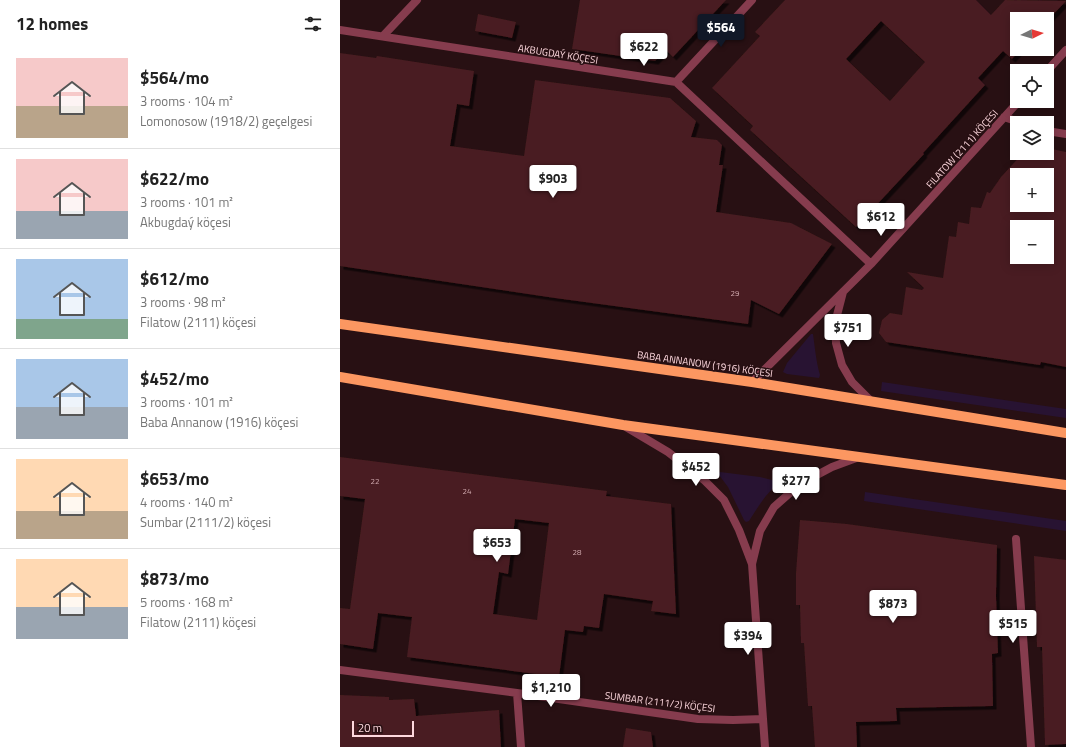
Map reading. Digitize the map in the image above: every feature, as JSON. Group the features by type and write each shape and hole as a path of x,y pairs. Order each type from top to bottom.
{"main road":[{"name":"BABA ANNANOW (1916) KÖÇESI","path":"340,324 752,382 1066,433"},
{"path":"340,377 623,425 1066,485"}],"street":[{"path":"384,36 417,0"},
{"path":"752,0 676,82 871,264"},
{"name":"AKBUGDAÝ KÖÇESI","path":"340,30 676,82"},
{"path":"1053,64 1066,50"},
{"name":"FILATOW (2111) KÖÇESI","path":"752,382 871,264 1012,108"},
{"path":"1004,117 1010,119"},
{"path":"1054,131 1066,134"},
{"path":"843,292 836,323 836,343 842,365 852,382 870,401"},
{"path":"623,425 668,452 704,480 724,500 739,530 752,564 766,747"},
{"path":"752,564 760,531 774,507 800,484 832,467 860,457"},
{"path":"1016,539 1031,747"},
{"name":"SUMBAR (2111/2) KÖÇESI","path":"340,670 517,692 698,719 763,719"},
{"path":"517,692 521,747"}],"shaded area":[{"path":"811,334 813,334 820,375 819,378 787,374 783,372 787,363"},
{"path":"882,382 1066,409 1066,418 881,391"},
{"path":"718,473 760,477 780,482 766,495 749,521 746,522 728,487 719,475"},
{"path":"865,492 1066,521 1066,531 864,501"}],"building":[{"path":"580,0 726,0 673,57 666,50 655,61 572,49"},
{"path":"785,0 976,0 991,15 1005,0 1066,1 1054,14 1054,12 1010,12 1010,56 1015,56 1012,59 1003,51 978,78 985,85 923,153 924,154 856,227 750,130 753,126 712,88 760,36 755,32","holes":["881,21 925,62 890,101 846,59"]},
{"path":"478,14 516,22 512,38 475,31"},
{"path":"340,53 376,58 377,56 474,71 469,106 457,104 450,146 524,156 535,80 670,98 696,121 691,137 717,140 722,145 719,165 723,165 716,212 791,223 832,244 779,314 751,300 748,324 555,298 340,266"},
{"path":"1054,149 1066,152 1066,367 1041,362 1040,365 886,342 879,333 882,320 890,313 902,315 906,287 922,290 924,288 907,272 943,278 949,236 956,237 958,222 969,224 971,207 981,208 987,192 990,193 1001,177 1017,160 1054,160"},
{"path":"340,457 607,491 606,496 671,504 676,614 651,611 653,601 604,594 599,628 584,626 583,632 565,630 559,677 407,657 412,617 378,613 373,649 340,644 340,608 350,609 365,499 340,496","holes":["515,519 549,523 537,620 493,614 499,572 508,574"]},
{"path":"800,520 847,524 997,545 996,596 998,653 992,654 993,706 896,708 897,721 856,722 857,747 815,747 812,706 808,706 804,643 801,643 800,605 796,605 796,573"},
{"path":"1034,556 1066,560 1066,744 1045,745 1042,647 1037,647"},
{"path":"340,695 389,697 389,700 414,699 416,716 499,710 501,747 340,747"},
{"path":"626,728 651,732 653,747 623,747"}]}
